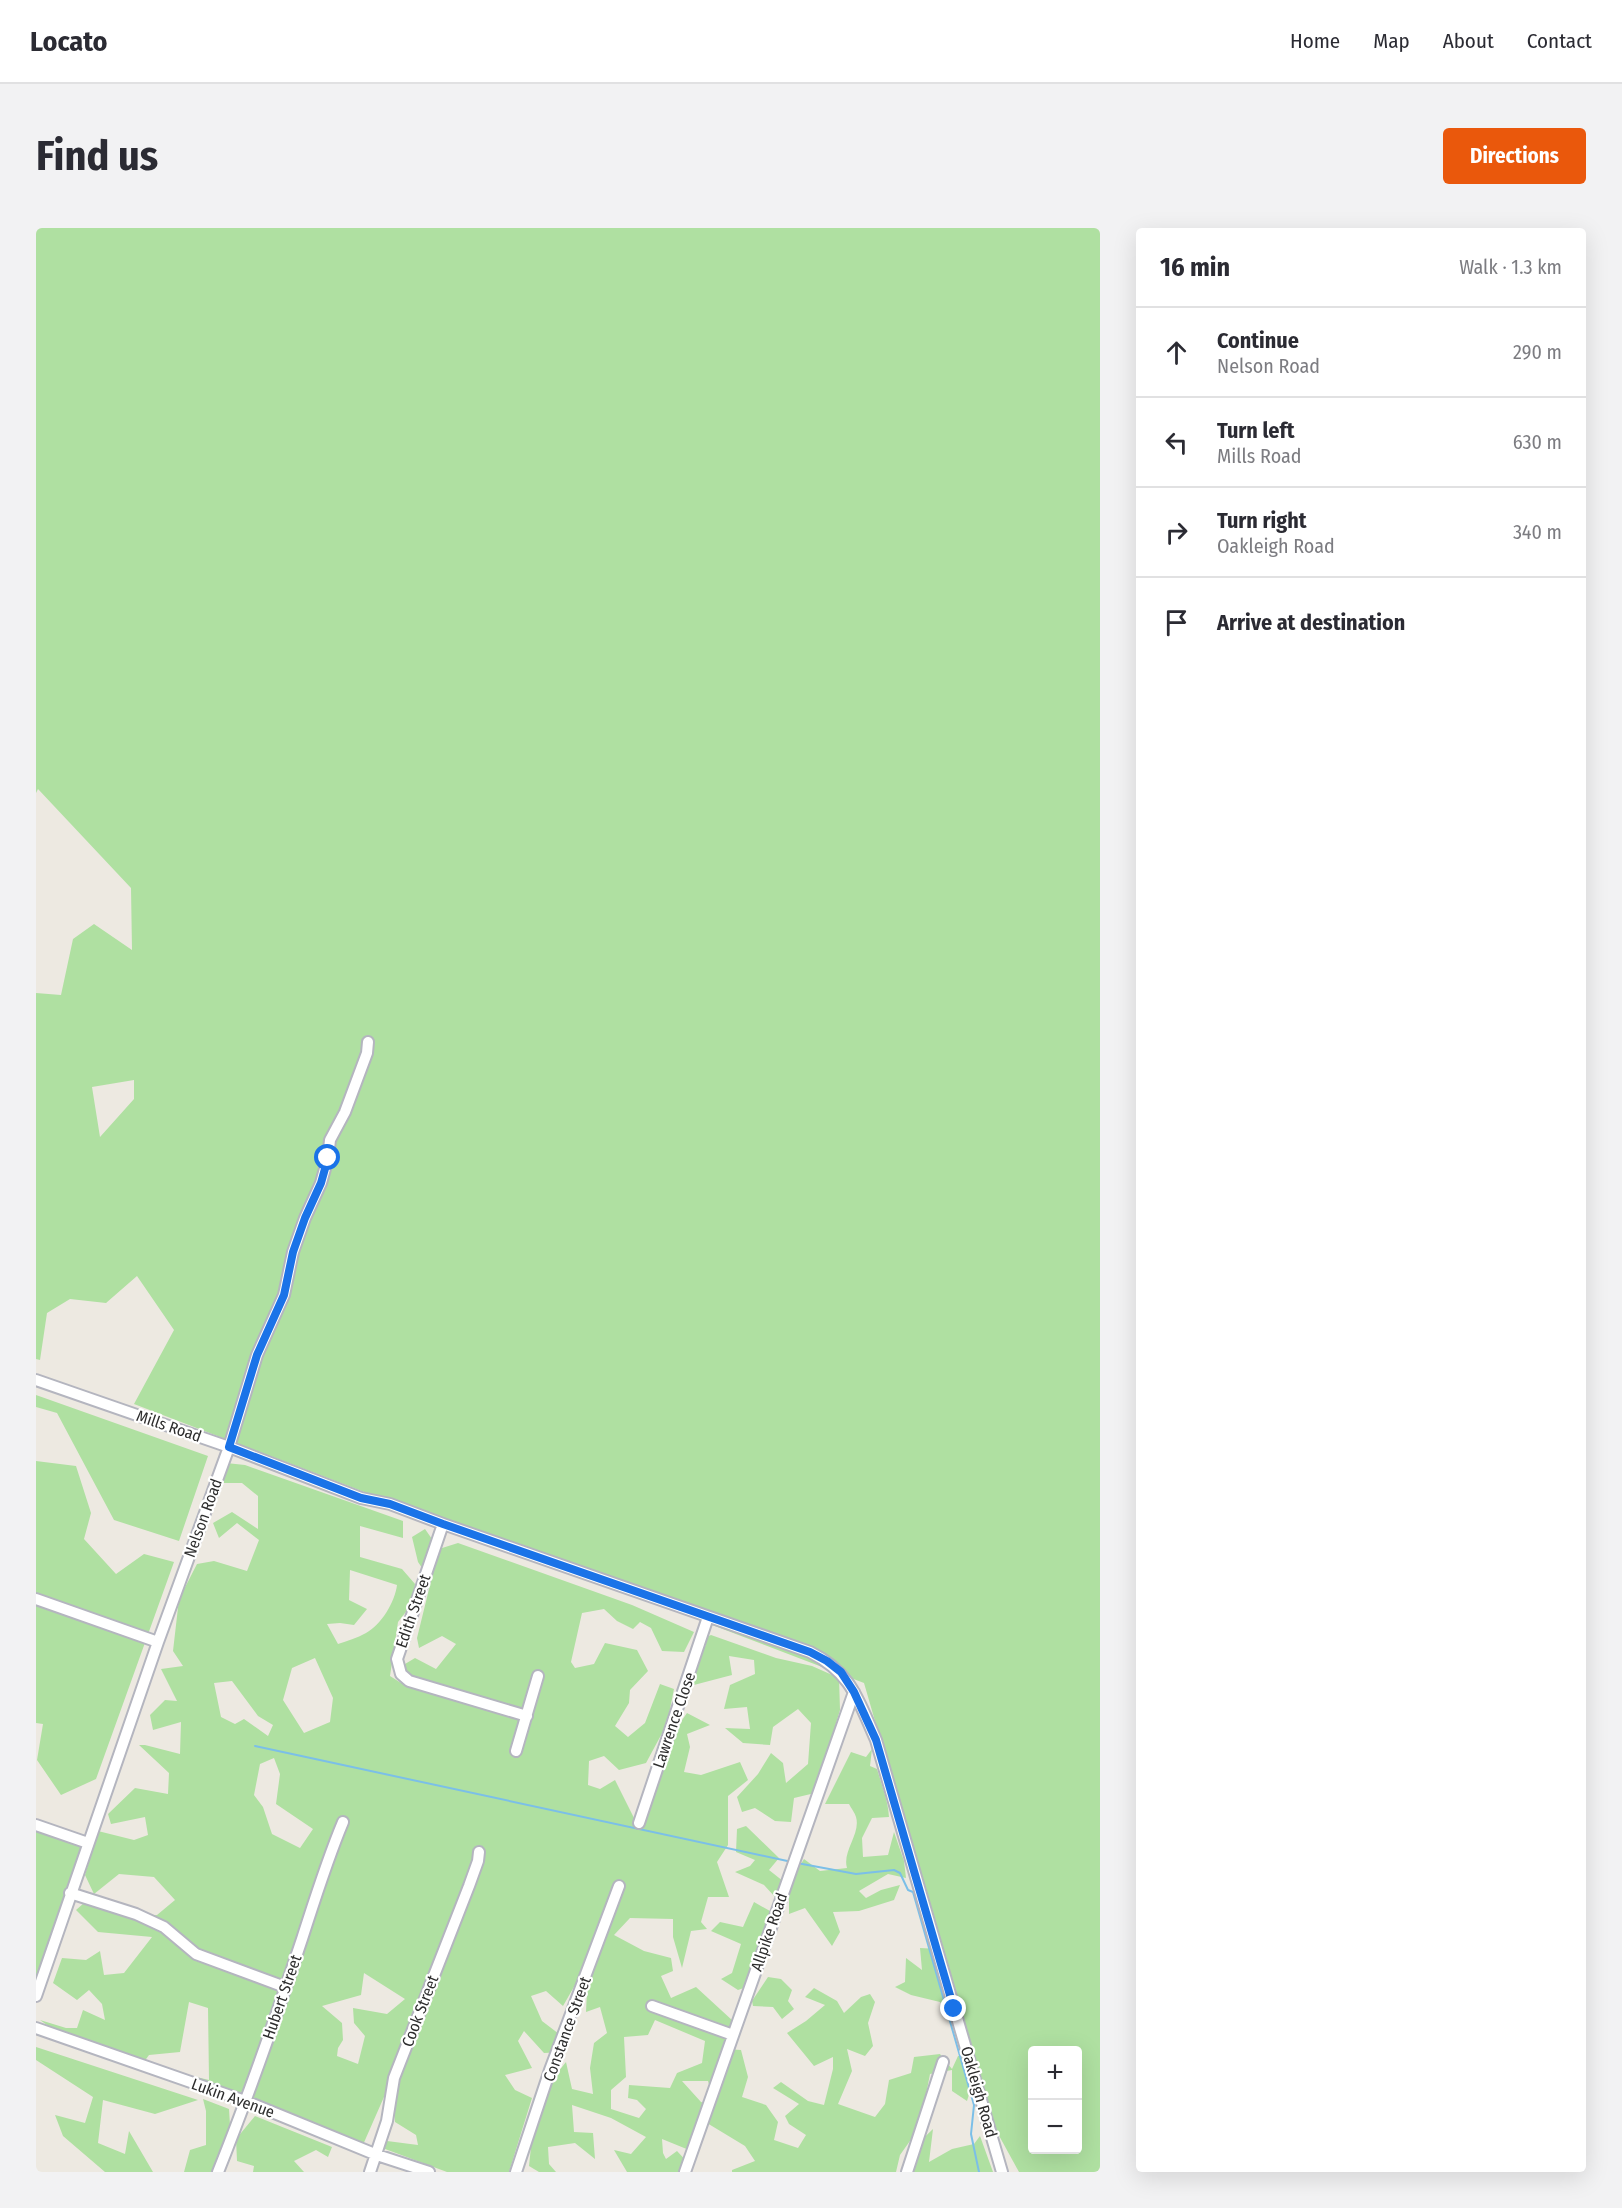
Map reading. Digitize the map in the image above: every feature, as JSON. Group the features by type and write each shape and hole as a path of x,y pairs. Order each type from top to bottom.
{"street":[{"name":"Nelson Road","path":"36,1996 158,1642 229,1447 257,1355 284,1295 293,1252 321,1183 330,1140 345,1112 367,1053 368,1042"},
{"name":"Mills Road","path":"36,1380 229,1447 361,1498 390,1504 810,1652 841,1672"},
{"name":"Edith Street","path":"443,1524 397,1659 401,1674 409,1681 527,1716"},
{"path":"36,1599 158,1642"},
{"name":"Lawrence Close","path":"639,1823 708,1617"},
{"name":"Oakleigh Road","path":"841,1672 854,1692 876,1740 1002,2172"},
{"path":"516,1750 538,1676"},
{"name":"Allpike Road","path":"685,2172 854,1692"},
{"name":"Hubert Street","path":"218,2172 343,1822"},
{"path":"36,1825 88,1843"},
{"name":"Cook Street","path":"370,2172 387,2121 394,2078 469,1886 479,1852"},
{"name":"Constance Street","path":"516,2172 550,2070 619,1886"},
{"path":"70,1893 136,1914 164,1927 196,1954 285,1987"},
{"path":"652,2006 733,2036"},
{"name":"Lukin Avenue","path":"36,2028 245,2101 376,2154 429,2172"},
{"path":"908,2172 943,2062"}],"green space":[{"path":"36,228 1100,228 1100,2172 1019,2172 991,2121 864,1683 134,1404 174,1330 137,1276 106,1303 70,1299 47,1313 40,1360 36,1359 36,993 61,995 73,939 94,924 132,950 131,888 38,789 36,793","holes":["134,1080 134,1099 100,1137 92,1087"]},
{"path":"36,1395 208,1456 179,1541 114,1520 57,1413 36,1407"},
{"path":"36,1461 76,1466 91,1513 84,1539 116,1574 144,1554 174,1562 96,1779 61,1795 37,1760 43,1724 36,1723"},
{"path":"226,1463 245,1465 403,1521 403,1538 360,1526 360,1557 402,1569 415,1584 412,1604 398,1622 390,1676 401,1683 405,1664 415,1658 436,1669 456,1644 442,1636 419,1648 417,1638 431,1581 418,1562 412,1537 425,1529 439,1549 458,1543 632,1605 694,1632 684,1652 662,1651 651,1628 640,1622 633,1629 617,1621 604,1609 582,1613 571,1662 575,1668 594,1664 605,1643 637,1650 648,1671 630,1690 629,1703 615,1726 628,1737 645,1723 660,1684 674,1689 667,1724 646,1763 619,1770 604,1756 589,1761 588,1785 600,1789 615,1780 639,1828 656,1781 666,1743 687,1713 710,1725 687,1734 690,1747 684,1772 701,1775 740,1762 748,1780 728,1796 728,1845 717,1862 729,1897 708,1897 701,1922 707,1929 691,1931 682,1968 673,1937 673,1919 630,1918 614,1935 644,1951 671,1958 673,1971 661,1976 671,1998 696,1987 733,2021 725,2049 741,2050 748,2077 742,2097 766,2105 778,2122 774,2140 798,2148 806,2135 789,2124 785,2116 799,2104 773,2088 781,2082 808,2101 824,2105 833,2069 833,2057 814,2066 787,2033 825,2005 805,1997 814,1988 837,2001 844,2013 861,1997 870,1994 875,2002 868,2023 873,2046 865,2056 847,2049 852,2071 838,2104 875,2117 885,2104 889,2080 911,2073 914,2057 940,2054 952,2069 958,2056 964,2056 971,2088 967,2101 952,2091 952,2070 930,2074 925,2100 927,2117 900,2155 896,2172 732,2172 732,2170 755,2161 745,2146 707,2123 694,2152 662,2139 666,2159 677,2151 691,2166 686,2172 627,2172 614,2150 631,2154 646,2137 611,2118 572,2105 574,2132 593,2133 595,2159 575,2143 548,2147 549,2164 556,2172 539,2172 529,2166 533,2128 546,2087 566,2062 572,2089 593,2094 590,2068 594,2043 607,2033 600,2007 586,2012 587,1991 579,1978 563,2006 546,1991 531,1996 542,2021 563,2037 563,2052 544,2053 524,2031 518,2041 532,2068 505,2075 515,2090 532,2098 509,2172 447,2172 377,2146 387,2141 418,2145 416,2135 395,2122 391,2081 362,2147 252,2104 252,2088 230,2096 167,2070 209,2080 208,2008 189,2002 180,2052 149,2055 141,2066 61,2035 40,2020 66,2028 77,2028 83,2010 105,2020 102,2004 89,1990 77,2000 53,1983 62,1958 86,1960 100,1951 104,1975 124,1973 152,1937 98,1932 76,1910 84,1903 132,1918 157,1915 175,1900 154,1877 119,1874 94,1894 85,1875 98,1831 134,1840 148,1835 145,1817 111,1824 108,1814 135,1788 168,1794 169,1773 139,1745 180,1754 181,1722 153,1730 150,1715 165,1700 177,1701 161,1669 183,1666 173,1651 179,1599 197,1564 214,1561 247,1571 259,1540 237,1523 219,1538 213,1523 232,1512 258,1529 258,1496 242,1483 223,1483","holes":["350,1570 397,1585 390,1606 377,1625 363,1635 338,1644 327,1624 354,1625 367,1609 349,1600","315,1658 333,1698 330,1722 304,1733 283,1700 292,1668","232,1681 258,1716 273,1725 268,1736 244,1719 235,1724 221,1717 214,1683","274,1758 280,1774 276,1804 313,1829 300,1848 272,1834 263,1807 254,1795 260,1764","364,1973 405,1999 387,2014 353,2008 354,2023 365,2036 358,2064 337,2056 338,2048 343,2040 342,2023 322,2006 361,1995","655,2020 705,2041 702,2063 677,2073 670,2088 629,2085 628,2098 637,2100 646,2109 639,2118 611,2109 611,2090 626,2077 624,2037 648,2035","682,2081 708,2081 715,2106 701,2102"]},
{"path":"711,1635 776,1658 812,1666 839,1678 840,1710 815,1793 794,1798 791,1822 775,1821 755,1808 742,1812 737,1797 758,1774 771,1753 783,1763 786,1783 808,1764 811,1723 798,1709 773,1727 770,1745 743,1743 725,1728 750,1729 747,1707 724,1709 730,1685 755,1674 754,1660 729,1656 732,1675 690,1686 690,1670 706,1645 704,1638"},
{"path":"872,1749 870,1766 877,1769 889,1817 872,1818 862,1838 863,1857 888,1855 894,1832 904,1861 906,1878 888,1874 859,1891 866,1898 881,1890 900,1885 894,1900 859,1911 833,1912 840,1932 832,1946 805,1908 789,1914 789,1898 775,1897 764,1885 735,1872 750,1866 755,1860 736,1852 737,1829 746,1826 779,1858 769,1870 788,1885 804,1859 820,1871 847,1868 847,1855 856,1830 855,1815 849,1804 825,1804 851,1752 866,1757"},
{"path":"36,1825 88,1843 36,1988"},
{"path":"754,1902 770,1911 772,1921 757,1941 760,1955 755,1984 738,1990 721,1979 732,1973 741,1944 711,1931 720,1922 743,1927"},
{"path":"920,1948 939,1949 954,2021 940,2002 911,1995 895,1987 905,1982 906,1958 922,1970"},
{"path":"768,1977 781,1979 792,1990 788,2001 794,2009 782,2019 773,2007 753,2006 752,2001"},
{"path":"36,2047 198,2100 155,2114 103,2100 98,2143 125,2154 129,2131 153,2172 105,2172 63,2136 55,2115 85,2123 93,2097 36,2060"},
{"path":"203,2099 229,2109 230,2125 213,2172 184,2172 190,2150 206,2145 206,2111"},
{"path":"255,2116 332,2147 328,2157 316,2150 294,2161 304,2172 253,2172 254,2166 237,2161 236,2139"},
{"path":"933,2129 929,2162 952,2149 974,2144 980,2136 993,2172 911,2172 913,2163 905,2156"}],"waterway":[{"path":"255,1746 792,1862"},
{"path":"797,1863 856,1874 894,1870 900,1873 908,1890 913,1892 974,2105 971,2134 979,2172"}],"route":[{"path":"328,1158 321,1183 293,1252 284,1295 257,1355 229,1447 361,1498 390,1504 810,1652 827,1661 841,1672 854,1692 876,1740 954,2009"}]}
